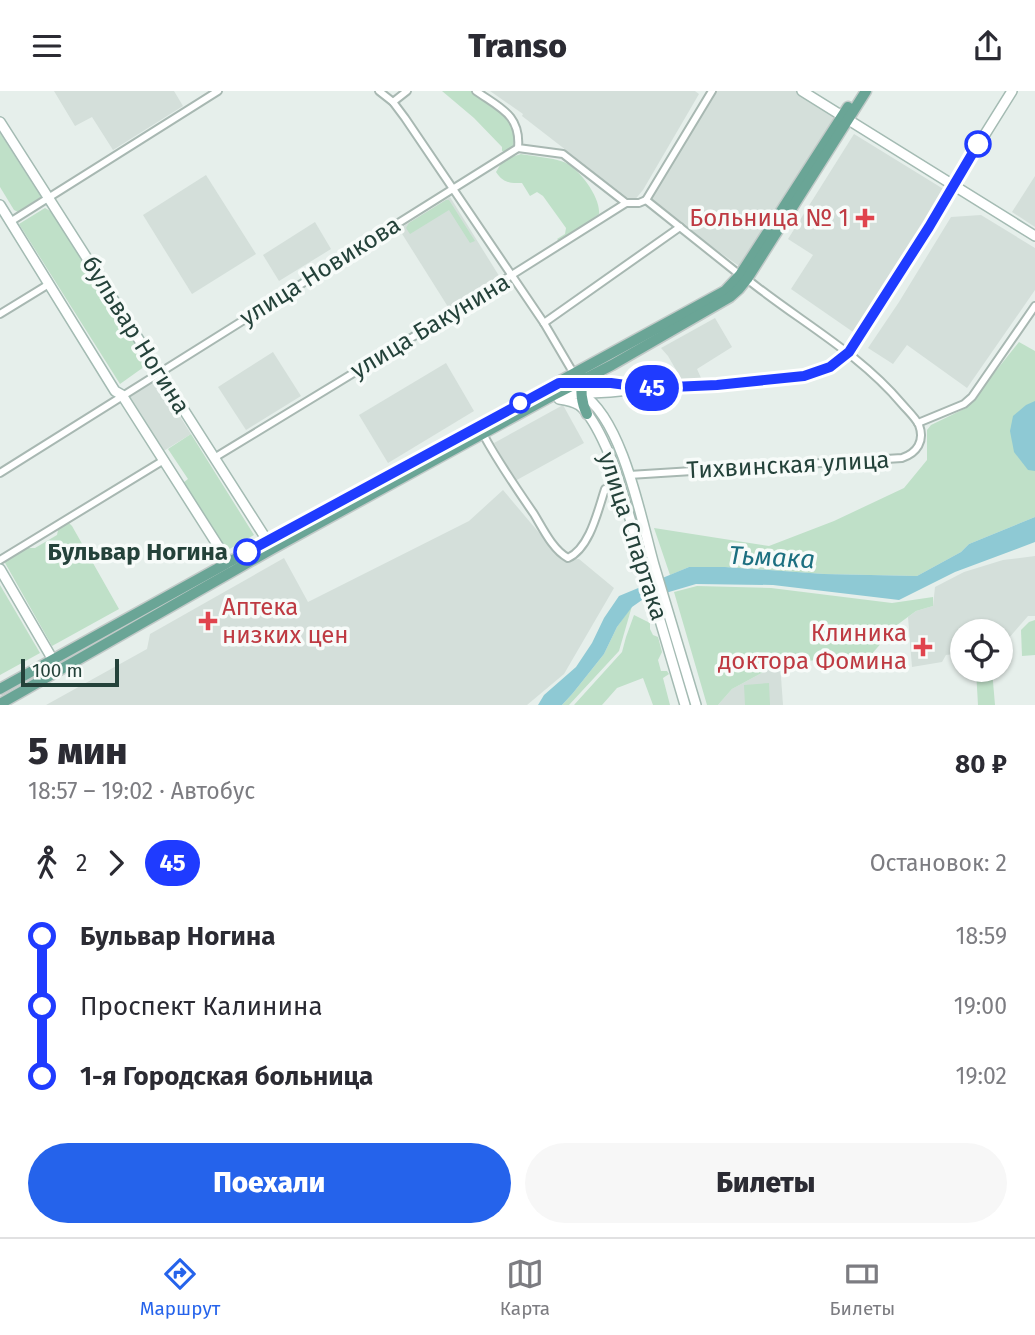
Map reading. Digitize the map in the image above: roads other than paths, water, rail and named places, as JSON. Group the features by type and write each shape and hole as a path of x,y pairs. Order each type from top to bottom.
{"main road":[{"path":"0,704 269,545 550,392 610,366 730,297 845,118 859,91"},
{"path":"845,118 866,91"},
{"path":"0,689 229,563 483,434 550,392 578,381 590,365 719,295 744,277"},
{"path":"578,381 587,414"},
{"path":"52,660 54,673"}],"street":[{"path":"10,222 218,91"},
{"path":"379,91 393,102 405,118 544,323 578,381 611,387 649,388 717,385 804,376 830,367 849,352 1012,91"},
{"path":"393,102 407,91"},
{"path":"476,91 510,115 517,127 518,148 563,154 626,203"},
{"path":"712,91 646,200 744,277 849,352 878,378 918,423 964,404 972,397 1035,306"},
{"path":"802,91 1035,236"},
{"name":"бульвар Ногина","path":"0,121 269,545"},
{"name":"улица Новикова","path":"0,473 518,148"},
{"name":"улица Бакунина","path":"214,458 626,203 646,200"},
{"name":"бульвар Ногина","path":"0,205 115,391 122,395 229,563"},
{"path":"544,323 680,227"},
{"path":"0,314 49,284"},
{"path":"601,413 603,398 611,387 608,374 610,366"},
{"path":"550,392 582,394 611,387"},
{"path":"550,392 581,406 587,414"},
{"name":"улица Спартака","path":"582,394 594,403 601,413 621,451 649,565"},
{"name":"улица Спартака","path":"587,414 615,468 696,705"},
{"name":"Тихвинская улица","path":"629,475 902,458 919,447 921,435 918,423"},
{"path":"483,434 551,541 561,554 568,558 576,554 587,541 606,489"},
{"path":"0,560 164,460"},
{"path":"0,569 52,660"},
{"name":"улица Спартака","path":"663,611 685,705"}],"water":[{"path":"1035,401 1035,471 1028,470 1014,452 1010,431 1013,416"},
{"path":"1035,517 1035,542 955,572 899,600 773,585 696,584 642,600 632,607 617,627 604,654 562,705 538,705 544,695 576,667 619,596 689,567 917,576 961,552 969,544"}],"place":[{"name":"Больница № 1","path":"865,218"},
{"name":"Бульвар Ногина","path":"247,552"},
{"name":"Аптека низких цен","path":"208,621"},
{"name":"Клиника доктора Фомина","path":"923,647"}],"water label":[{"name":"Тьмака","path":"772,557"}]}
